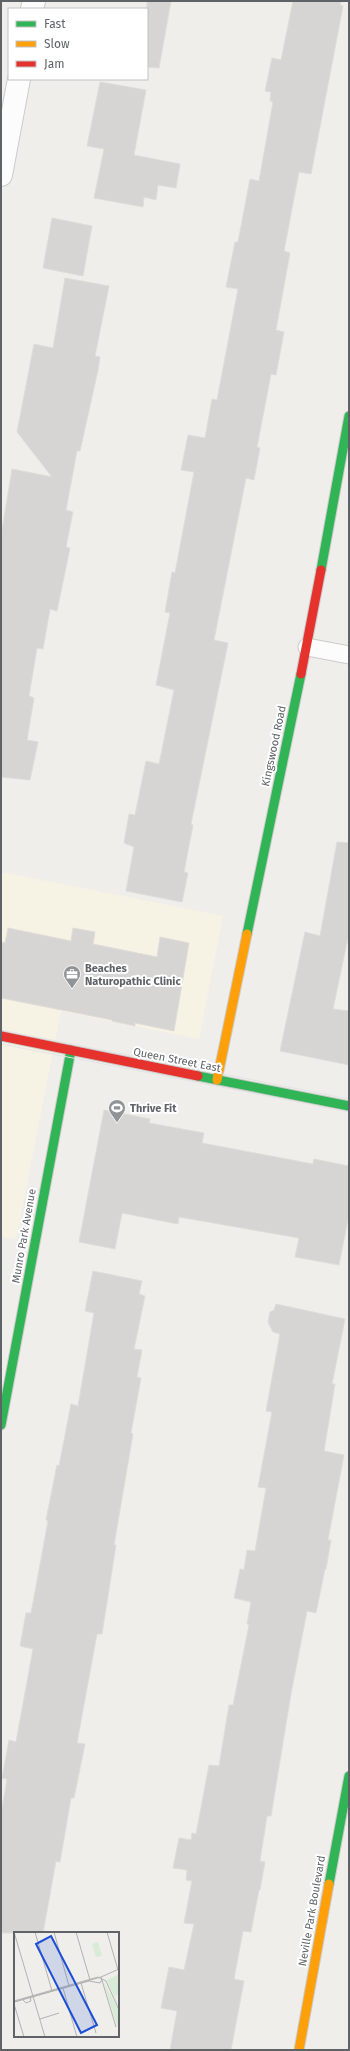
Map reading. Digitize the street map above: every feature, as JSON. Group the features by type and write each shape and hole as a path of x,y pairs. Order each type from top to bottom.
{"street":[{"path":"1,175 19,80"},
{"name":"Kingswood Road","path":"217,1080 307,646 349,416"},
{"name":"Queen Street East","path":"1,1036 349,1106"},
{"name":"Munro Park Avenue","path":"1,1425 71,1050"},
{"name":"Neville Park Boulevard","path":"299,2050 349,1776"}],"lane":[{"path":"307,646 349,655"}],"shaded area":[{"path":"1,872 223,916 199,1039 61,1011 16,1239 1,1237"}],"building":[{"path":"147,1 171,1 159,68 148,67"},
{"path":"293,1 341,1 340,5 343,6 311,174 299,172 284,251 290,253 276,330 284,332 276,375 271,374 257,447 260,448 254,480 246,478 214,640 228,643 191,824 193,825 184,872 188,873 182,902 126,891 134,847 124,843 129,814 135,815 146,761 159,764 174,690 156,685 170,613 165,612 172,572 175,573 194,472 181,470 188,435 205,438 212,399 217,400 238,289 226,287 235,242 238,242 250,179 259,181 273,102 270,101 271,92 265,91 272,58 281,60"},
{"path":"100,82 146,90 134,155 180,164 176,188 158,185 156,200 144,197 143,207 94,198 104,149 87,146"},
{"path":"52,218 92,226 83,276 43,268"},
{"path":"65,278 109,286 95,356 100,357 98,370 80,451 77,451 66,510 73,512 66,547 70,548 57,611 50,609 43,649 37,648 29,696 34,698 27,740 38,742 30,780 1,777 1,536 12,469 52,477 17,432 34,344 53,348"},
{"path":"337,842 349,843 349,933 333,1009 349,1011 349,1065 280,1051 305,932 320,936"},
{"path":"8,928 71,941 73,928 95,932 93,944 157,957 160,937 189,943 174,1031 135,1023 135,1026 1,998 1,942 5,943"},
{"path":"104,1110 150,1119 149,1123 204,1133 202,1143 313,1164 314,1159 349,1166 349,1214 339,1265 295,1257 299,1238 179,1217 178,1224 122,1213 115,1249 79,1242"},
{"path":"93,1271 142,1281 139,1294 145,1296 134,1349 142,1350 137,1377 141,1378 131,1433 133,1434 114,1545 116,1545 102,1634 97,1634 77,1743 85,1744 74,1798 71,1798 60,1862 56,1861 43,1932 1,1933 1,1814 7,1779 2,1778 9,1740 16,1742 33,1649 20,1646 26,1613 31,1613 48,1521 46,1520 57,1465 59,1466 71,1404 78,1406 94,1313 85,1311"},
{"path":"276,1304 345,1319 332,1384 335,1384 324,1451 344,1455 328,1540 331,1540 326,1569 316,1613 307,1611 291,1694 271,1816 267,1816 260,1861 265,1862 260,1890 251,1932 243,1931 234,1979 244,1981 231,2050 170,2050 177,2011 161,2008 169,1967 184,1970 194,1924 184,1923 192,1881 186,1880 187,1870 173,1868 179,1838 191,1840 192,1833 196,1834 209,1765 219,1766 229,1705 233,1705 249,1625 247,1624 251,1602 234,1598 240,1569 244,1570 247,1550 255,1551 266,1488 258,1487 272,1412 266,1411 280,1334 273,1332 268,1322 270,1312 274,1310"}],"tram line":[{"path":"1,1030 349,1099"},
{"path":"1,1044 349,1112"}],"traffic: fast":[{"path":"321,570 349,416"},
{"path":"247,934 301,674"},
{"path":"1,1425 71,1050"},
{"path":"198,1076 349,1106"},
{"path":"329,1884 349,1776"}],"traffic: slow":[{"path":"217,1080 247,934"},
{"path":"299,2050 329,1884"}],"traffic: jam":[{"path":"301,674 321,570"},
{"path":"1,1036 198,1076"}],"place":[{"name":"Beaches Naturopathic Clinic","path":"72,989"},
{"name":"Thrive Fit","path":"117,1123"}]}
